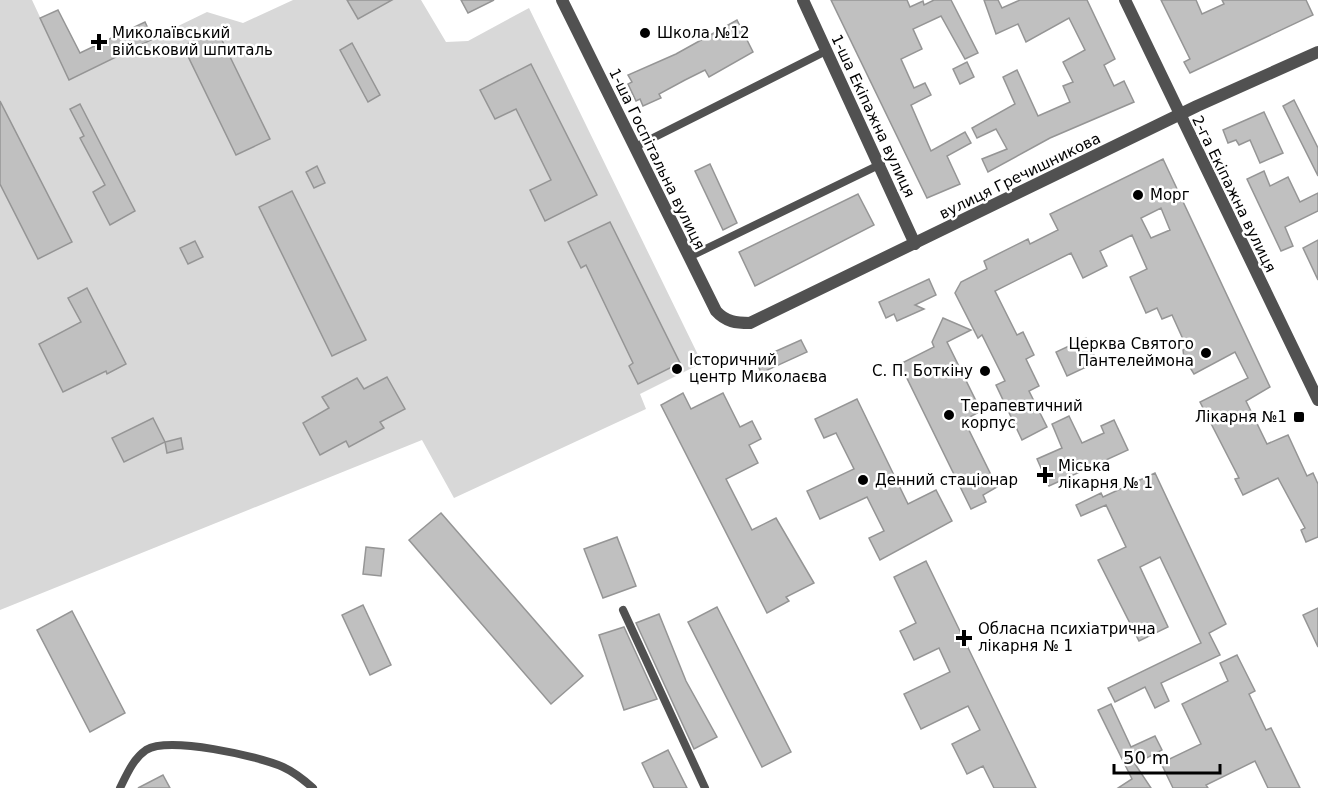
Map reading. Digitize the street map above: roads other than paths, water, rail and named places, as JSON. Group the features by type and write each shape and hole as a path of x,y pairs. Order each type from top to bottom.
{"street":[{"name":"1-ша Госпітальна вулиця","path":"562,0 716,311 721,317 735,323"},
{"name":"1-ша Екіпажна вулиця","path":"803,0 881,164 915,244"},
{"name":"2-га Екіпажна вулиця","path":"1125,0 1318,400"},
{"name":"вулиця Гречишникова","path":"735,323 750,323 1179,115 1318,52"}],"lane":[{"path":"635,147 826,51"},
{"path":"689,257 881,164"},
{"path":"623,610 705,788"},
{"path":"120,788 135,760 147,749 161,745 203,748 260,758 285,767 313,788"}],"place":[{"name":"Школа №12","path":"645,33"},
{"name":"Миколаївський військовий шпиталь","path":"99,42"},
{"name":"Морг","path":"1138,195"},
{"name":"Церква Святого Пантелеймона","path":"1206,353"},
{"name":"Історичний центр Миколаєва","path":"677,369"},
{"name":"С. П. Боткіну","path":"985,371"},
{"name":"Терапевтичний корпус","path":"949,415"},
{"name":"Лікарня №1","path":"1299,417"},
{"name":"Міська лікарня № 1","path":"1045,475"},
{"name":"Денний стаціонар","path":"863,480"},
{"name":"Обласна психіатрична лікарня № 1","path":"964,638"}]}
